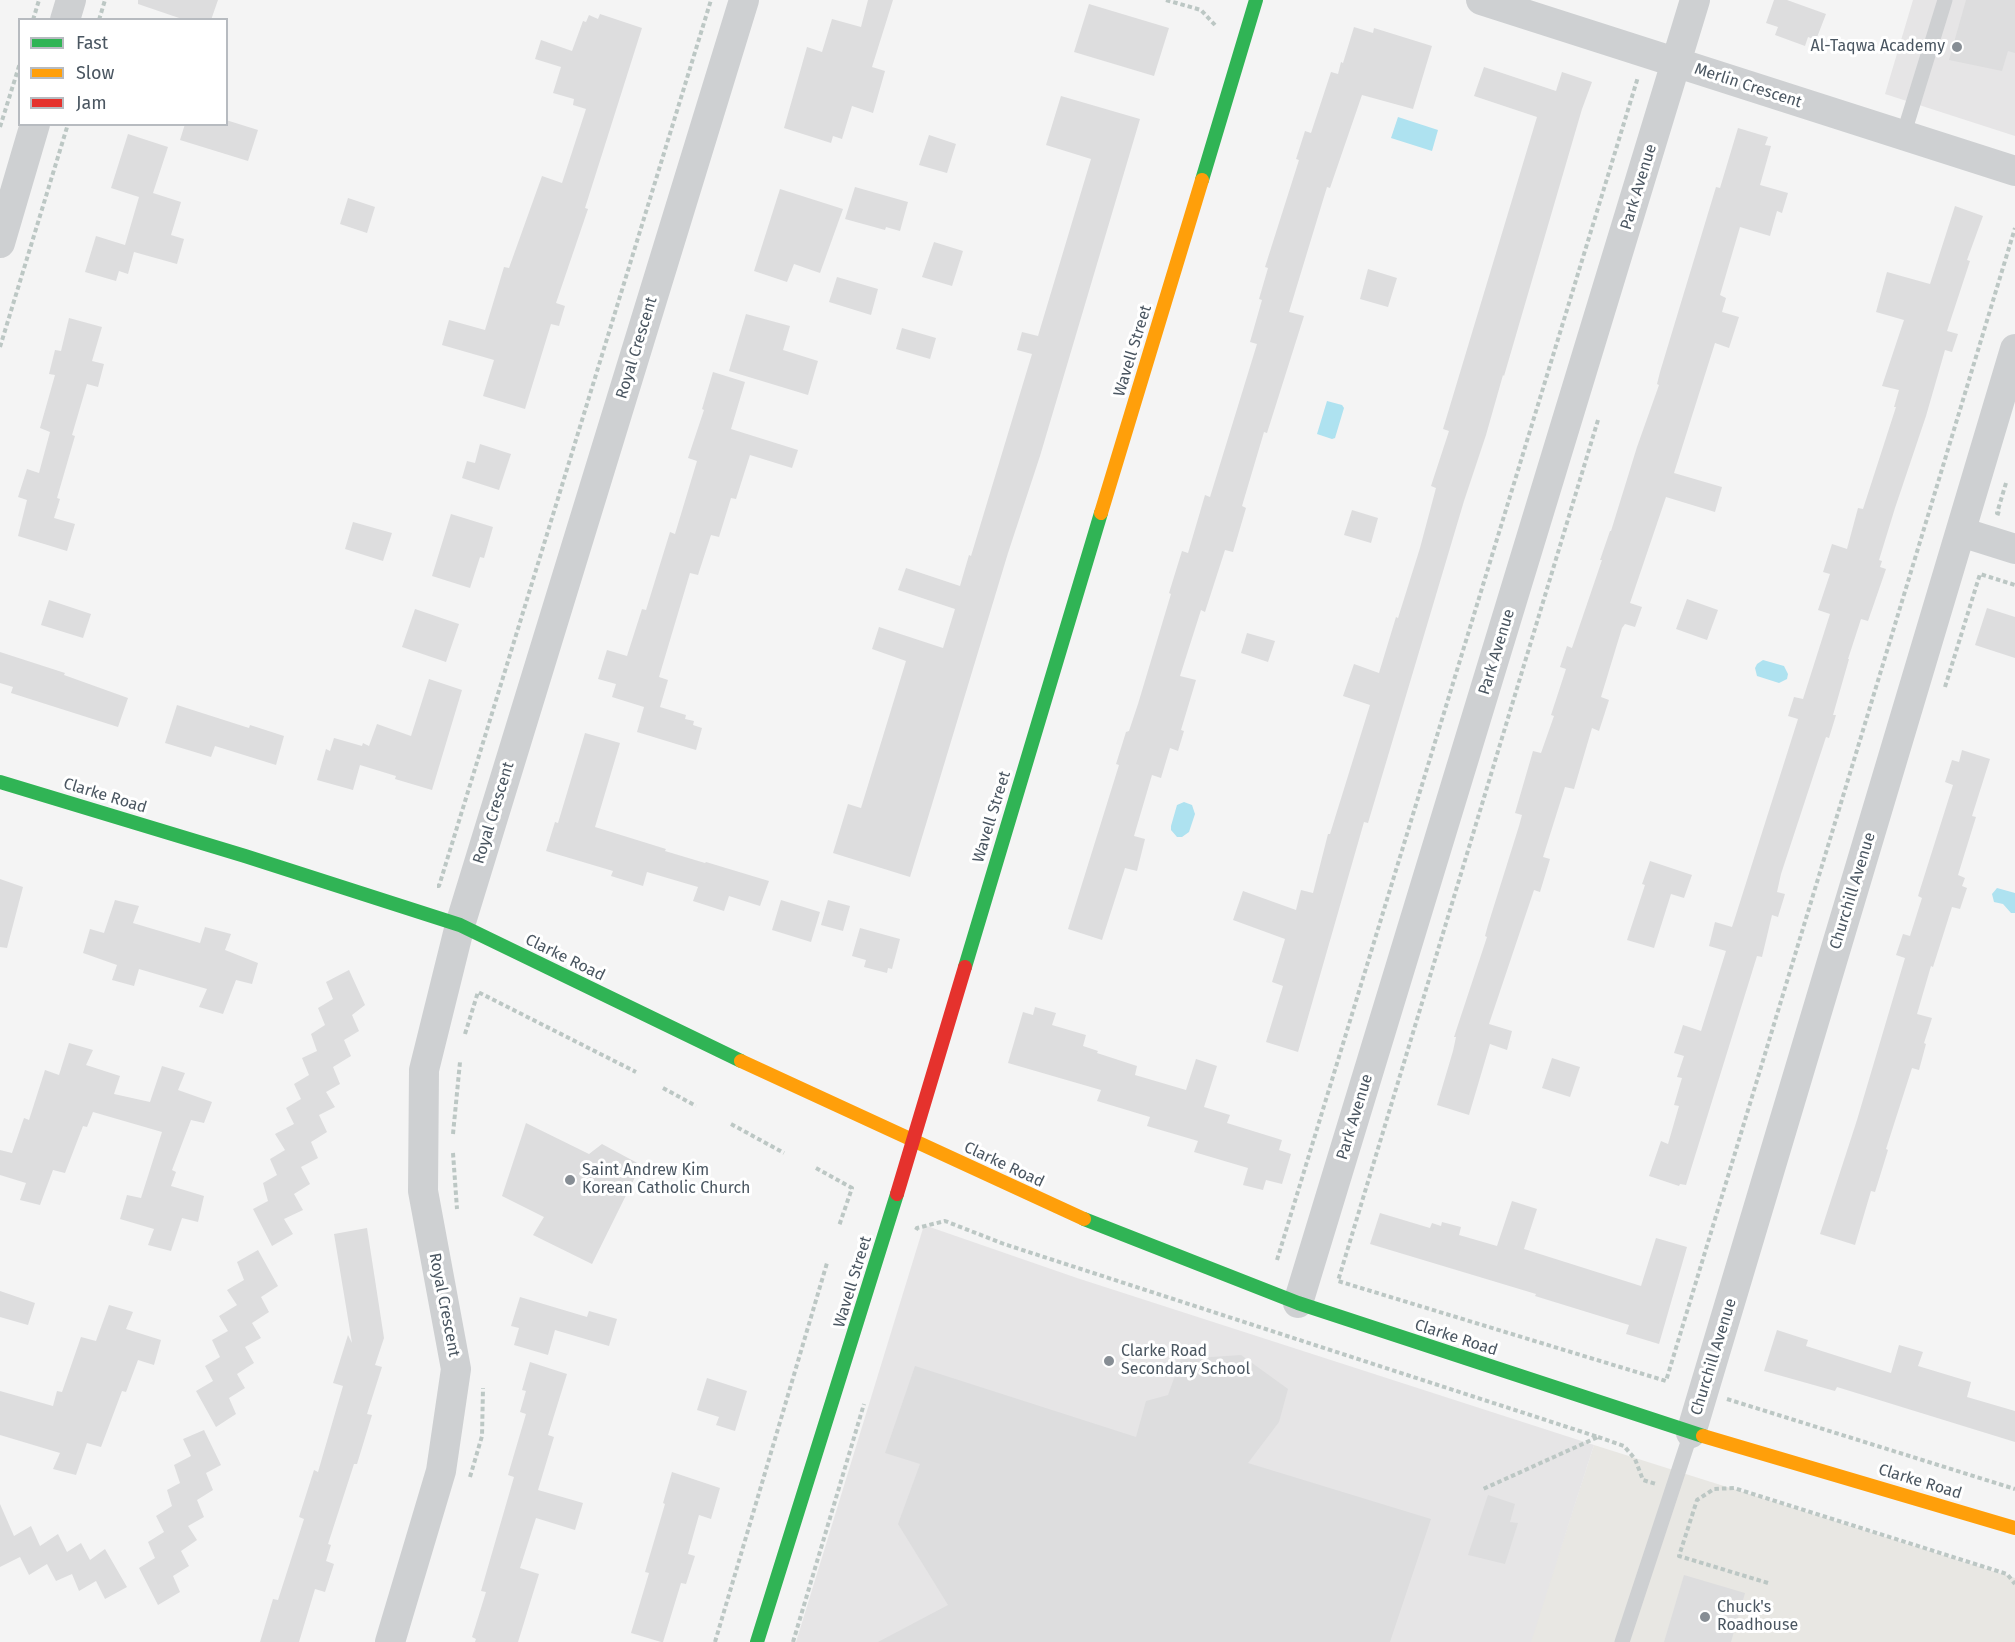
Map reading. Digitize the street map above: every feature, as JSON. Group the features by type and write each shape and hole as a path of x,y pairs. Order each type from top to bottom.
{"main road":[{"name":"Wavell Street","path":"757,1642 914,1141 1005,831 1256,0"},
{"name":"Clarke Road","path":"0,782 245,856 460,925 720,1051 1074,1215 1298,1303 1691,1433 2015,1528"}],"street":[{"path":"66,18 71,0"},
{"name":"Royal Crescent","path":"390,1642 441,1471 456,1369 423,1191 424,1070 460,925 744,0"},
{"name":"Merlin Crescent","path":"1481,0 2015,171"},
{"name":"Park Avenue","path":"1298,1303 1695,0"},
{"path":"0,243 34,126"},
{"name":"Churchill Avenue","path":"1691,1433 2015,349"},
{"path":"1960,532 2015,549"}],"lane":[{"path":"1903,136 1945,0"},
{"path":"1622,1642 1691,1433"}],"path":[{"path":"34,18 39,0"},
{"path":"100,18 105,0"},
{"path":"428,883 439,886 711,0"},
{"path":"1166,0 1201,10 1215,25"},
{"path":"0,127 18,69"},
{"path":"1277,1260 1638,76"},
{"path":"0,347 67,126"},
{"path":"1601,412 1338,1281 1666,1381 2015,228"},
{"path":"2006,516 1997,513 2009,473"},
{"path":"1945,688 1980,574 2015,585"},
{"path":"465,1034 478,992 636,1072"},
{"path":"453,1136 460,1062"},
{"path":"663,1088 696,1106"},
{"path":"731,1124 784,1153"},
{"path":"452,1148 457,1209"},
{"path":"816,1168 852,1188 839,1226"},
{"path":"913,1239 917,1228 945,1221 1014,1247 1624,1446 1635,1460 1643,1480 1673,1488"},
{"path":"715,1642 827,1263"},
{"path":"1730,1388 1726,1399 2015,1489"},
{"path":"793,1642 867,1396"},
{"path":"1481,1491 1598,1437"},
{"path":"1768,1583 1679,1556 1697,1500 1714,1489 1734,1488 2007,1574 2015,1584"}],"shaded area":[{"name":"Al-Taqwa Academy","path":"1913,0 2015,0 2015,136 1885,94"},
{"name":"Clarke Road Secondary School","path":"924,1225 1077,1278 1594,1445 1531,1642 796,1642"},
{"path":"1594,1445 2015,1578 2015,1642 1530,1642"}],"water":[{"path":"1398,117 1438,130 1432,151 1391,138"},
{"path":"1327,401 1342,405 1344,408 1335,438 1332,439 1317,434"},
{"path":"1763,660 1784,666 1788,674 1787,679 1779,683 1757,676 1755,668"},
{"path":"1184,802 1192,805 1195,814 1189,832 1182,837 1177,837 1171,830 1171,826 1177,805"},
{"path":"1997,888 2015,893 2015,913 2011,913 2003,904 1994,902 1992,894"}],"building":[{"path":"138,0 218,0 212,18 179,18 138,4"},
{"path":"868,0 893,0 872,67 885,71 873,113 852,106 842,139 833,136 831,143 784,128 807,47 822,52 832,19 861,27"},
{"path":"1774,0 1787,0 1826,14 1816,40 1808,37 1805,46 1775,35 1778,27 1766,23"},
{"path":"1966,0 2015,0 2015,53 2008,51 2002,71 1949,60"},
{"path":"1089,4 1169,28 1154,76 1074,52"},
{"path":"600,14 642,28 585,208 588,209 556,303 565,306 559,326 551,324 525,409 483,396 494,360 442,345 449,320 485,330 504,267 509,268 542,176 562,183 586,109 573,105 574,99 553,93 561,67 535,59 541,40 572,51 583,21 586,22 589,15 598,19"},
{"path":"1354,27 1373,33 1374,28 1432,46 1413,109 1362,95 1330,188 1327,187 1289,312 1304,316 1267,433 1264,432 1242,506 1246,508 1233,552 1225,550 1205,612 1201,610 1180,676 1196,680 1181,730 1184,731 1178,751 1170,748 1161,778 1152,775 1134,836 1145,839 1137,871 1125,868 1102,940 1068,929 1119,765 1116,764 1138,704 1182,551 1188,553 1205,495 1210,497 1257,344 1250,342 1262,300 1259,299 1268,268 1265,267 1299,160 1296,159 1305,131 1311,133 1331,72 1338,74 1341,62 1343,63"},
{"path":"1484,67 1556,91 1562,72 1592,82 1368,823 1364,822 1298,1052 1266,1042 1283,986 1272,982 1285,939 1233,920 1243,891 1296,910 1301,890 1313,893 1328,834 1330,834 1370,705 1343,696 1354,664 1379,673 1420,548 1436,488 1431,486 1449,431 1443,429 1537,117 1474,96"},
{"path":"1061,96 1140,119 1040,456 1008,553 910,877 833,853 848,804 861,808 906,661 872,649 879,627 943,648 955,609 898,590 906,568 960,586 969,555 971,556 1032,354 1017,350 1022,332 1038,336 1091,159 1046,145"},
{"path":"228,121 258,130 248,161 180,140 184,126 228,126"},
{"path":"1738,128 1768,137 1765,145 1771,146 1760,185 1788,193 1782,213 1777,211 1770,236 1740,227 1720,295 1726,298 1722,312 1739,317 1729,348 1715,343 1674,473 1722,487 1715,512 1666,497 1630,603 1642,607 1635,627 1625,624 1622,628 1601,697 1609,700 1599,731 1592,728 1574,789 1565,787 1543,857 1550,859 1540,892 1534,890 1489,1024 1512,1031 1507,1050 1490,1044 1469,1115 1437,1105 1453,1051 1456,1037 1454,1037 1487,937 1485,936 1488,925 1522,815 1515,813 1533,751 1541,753 1554,716 1551,715 1566,669 1560,667 1567,646 1572,648 1602,560 1600,560 1659,385 1657,384 1660,372 1716,187 1720,188"},
{"path":"128,134 168,147 153,193 181,202 171,235 184,239 177,264 134,252 128,274 119,271 116,281 85,272 96,236 125,245 139,197 111,188"},
{"path":"929,135 956,144 947,173 919,165"},
{"path":"855,187 908,202 900,231 886,227 885,230 845,219"},
{"path":"780,189 843,209 820,273 794,264 787,282 754,271"},
{"path":"348,198 375,207 367,233 340,224"},
{"path":"1955,206 1983,216 1967,260 1970,261 1947,331 1958,334 1952,352 1945,350 1879,560 1882,561 1880,567 1886,569 1868,621 1861,619 1848,659 1829,738 1826,737 1781,874 1777,892 1785,894 1778,917 1772,915 1762,957 1757,956 1686,1185 1680,1184 1679,1186 1649,1176 1661,1141 1668,1144 1679,1106 1674,1105 1682,1078 1677,1077 1684,1056 1674,1053 1683,1025 1701,1031 1726,951 1709,946 1715,922 1732,927 1798,719 1788,716 1794,697 1803,699 1830,614 1818,610 1830,574 1823,572 1832,544 1847,549 1858,508 1863,509 1896,407 1894,407 1899,390 1882,386 1904,320 1876,312 1887,272 1930,284"},
{"path":"934,242 963,251 952,286 922,277"},
{"path":"1368,269 1397,278 1388,307 1360,299"},
{"path":"837,277 878,289 871,315 829,302"},
{"path":"746,314 790,326 783,350 818,361 808,395 729,371"},
{"path":"69,318 102,327 92,361 104,364 98,387 87,384 57,498 60,499 54,518 75,524 67,551 18,536 27,500 18,497 27,469 39,473 50,432 40,428 55,375 49,374 55,350 61,351"},
{"path":"902,328 936,338 930,359 896,349"},
{"path":"713,372 745,382 731,429 798,450 792,468 750,455 736,499 731,498 719,537 711,535 698,575 690,573 659,677 668,680 660,707 686,715 685,719 694,721 693,725 702,728 696,750 637,732 644,707 612,697 616,684 598,679 607,650 627,656 642,609 646,610 670,532 675,534 697,461 688,458 704,410 702,409"},
{"path":"480,444 511,454 499,490 462,478 467,461 475,463"},
{"path":"1352,510 1378,518 1371,543 1344,535"},
{"path":"451,514 493,527 484,558 480,557 470,588 432,576"},
{"path":"353,522 392,533 383,561 345,549"},
{"path":"1687,599 1718,610 1707,640 1676,629"},
{"path":"49,600 91,614 83,638 41,625"},
{"path":"1987,608 2015,617 2015,658 1975,645"},
{"path":"415,609 459,624 446,662 402,647"},
{"path":"1247,633 1275,641 1268,662 1241,653"},
{"path":"0,652 65,673 64,675 128,698 118,727 11,693 13,687 0,683"},
{"path":"429,679 462,690 432,790 360,765 353,790 317,780 326,749 330,751 334,738 369,746 377,724 411,736"},
{"path":"177,705 249,728 250,725 284,736 276,765 215,746 211,757 165,743"},
{"path":"585,733 620,743 595,827 666,849 665,851 769,881 760,906 729,896 724,911 693,901 698,887 647,872 643,886 611,876 613,871 546,851 555,822 558,823"},
{"path":"1962,750 1990,759 1972,816 1976,817 1958,875 1965,878 1962,886 1967,888 1960,909 1952,907 1933,967 1931,966 1917,1014 1932,1018 1919,1070 1912,1068 1875,1192 1871,1191 1855,1245 1820,1234 1857,1120 1905,958 1896,955 1903,934 1910,936 1922,898 1918,896 1953,785 1945,782 1952,760 1959,762"},
{"path":"1650,861 1692,875 1684,898 1671,894 1654,948 1627,940 1645,885 1642,884"},
{"path":"0,879 23,887 7,948 0,947"},
{"path":"115,900 139,906 133,923 200,943 205,927 231,934 225,950 258,963 252,984 236,980 223,1014 199,1007 207,989 139,969 134,986 112,980 117,965 83,953 90,929 104,933"},
{"path":"781,900 820,912 811,942 772,930"},
{"path":"828,900 850,906 843,931 821,925"},
{"path":"860,928 900,939 892,969 888,968 887,973 864,967 866,960 852,956"},
{"path":"349,970 365,1005 352,1015 359,1031 344,1040 351,1056 333,1067 340,1084 326,1092 335,1107 319,1115 327,1132 311,1142 318,1158 301,1167 310,1184 294,1194 303,1210 284,1219 293,1234 272,1246 253,1209 268,1201 263,1183 277,1175 270,1159 285,1150 275,1134 294,1124 286,1108 301,1099 294,1084 309,1075 302,1058 317,1051 311,1034 325,1025 318,1008 333,999 326,982"},
{"path":"1035,1007 1056,1013 1052,1025 1086,1035 1083,1046 1137,1066 1135,1075 1186,1090 1196,1059 1217,1066 1204,1107 1230,1115 1227,1123 1282,1140 1279,1150 1291,1154 1282,1184 1266,1180 1263,1190 1243,1185 1248,1168 1194,1152 1198,1141 1147,1126 1150,1117 1097,1101 1101,1090 1008,1063 1023,1012 1033,1015"},
{"path":"69,1043 93,1050 86,1065 120,1076 114,1094 150,1102 162,1066 185,1073 178,1090 212,1102 204,1123 191,1120 172,1170 176,1172 171,1186 204,1196 198,1222 182,1218 171,1251 148,1245 154,1229 120,1219 127,1195 141,1198 162,1132 93,1112 87,1127 83,1126 65,1173 53,1170 40,1205 20,1200 26,1183 0,1175 0,1150 12,1153 24,1118 29,1120 45,1070 59,1075"},
{"path":"1552,1058 1580,1067 1570,1097 1542,1088"},
{"name":"Saint Andrew Kim Korean Catholic Church","path":"526,1123 589,1154 602,1144 641,1165 592,1264 533,1235 544,1217 502,1196"},
{"path":"1512,1201 1537,1209 1524,1249 1641,1286 1656,1238 1687,1247 1659,1344 1626,1334 1629,1325 1535,1296 1536,1294 1370,1244 1380,1213 1430,1228 1432,1223 1441,1226 1442,1222 1461,1227 1459,1235 1497,1246"},
{"path":"367,1228 384,1338 375,1365 382,1367 367,1414 372,1415 328,1544 331,1545 326,1561 334,1564 325,1592 315,1589 299,1642 260,1642 273,1599 278,1600 304,1519 299,1517 314,1470 318,1472 343,1386 333,1383 348,1335 352,1343 334,1234"},
{"path":"258,1250 278,1286 261,1297 269,1312 252,1323 261,1338 245,1347 254,1363 237,1374 245,1388 229,1398 236,1414 216,1427 196,1391 213,1381 205,1366 220,1357 212,1340 228,1331 219,1316 237,1305 227,1290 244,1280 237,1262"},
{"path":"0,1291 35,1303 28,1325 0,1317"},
{"path":"520,1297 587,1317 589,1311 617,1319 609,1346 555,1330 548,1355 514,1345 519,1328 511,1326"},
{"path":"109,1305 133,1312 126,1329 161,1340 154,1365 138,1360 126,1392 122,1391 101,1447 87,1443 76,1475 53,1469 60,1453 0,1435 0,1391 53,1406 57,1391 62,1392 81,1337 96,1341"},
{"path":"1777,1330 1808,1340 1806,1346 1891,1373 1899,1345 1923,1352 1918,1366 1971,1382 1967,1397 2015,1411 2015,1442 1837,1387 1835,1391 1764,1371"},
{"path":"1241,1355 1288,1389 1279,1422 1248,1463 1431,1519 1390,1642 878,1642 948,1605 898,1524 920,1464 885,1453 915,1366 1136,1437 1146,1401 1168,1395 1181,1359"},
{"path":"530,1362 567,1374 548,1435 554,1437 538,1490 583,1503 575,1530 536,1518 520,1568 539,1574 518,1642 475,1642 476,1639 472,1637 486,1592 481,1591 514,1477 508,1475 526,1414 520,1412 526,1391 522,1390"},
{"path":"707,1378 747,1391 735,1431 716,1425 719,1417 697,1410"},
{"path":"204,1430 221,1465 206,1473 213,1490 197,1500 204,1517 188,1526 197,1540 181,1551 189,1566 173,1576 180,1592 158,1605 139,1568 155,1558 148,1542 164,1532 156,1516 172,1506 167,1490 180,1483 174,1465 191,1456 183,1439"},
{"path":"672,1472 720,1488 711,1519 699,1515 688,1554 695,1556 686,1584 681,1583 663,1642 661,1642 631,1633 649,1573 645,1572"},
{"path":"1488,1495 1515,1504 1510,1522 1518,1523 1505,1564 1468,1555"},
{"path":"0,1504 14,1536 31,1526 40,1546 58,1534 67,1552 81,1543 90,1560 105,1549 127,1587 105,1599 96,1581 79,1591 72,1574 56,1581 47,1564 29,1575 20,1557 0,1567"},
{"name":"Chuck's Roadhouse","path":"1684,1575 1745,1593 1731,1642 1664,1642"}],"traffic: fast":[{"path":"1202,180 1256,0"},
{"path":"965,967 1101,513"},
{"path":"0,782 245,856 460,925 741,1061"},
{"path":"757,1642 897,1194"},
{"path":"1084,1219 1298,1303 1703,1436"}],"traffic: slow":[{"path":"1101,513 1202,180"},
{"path":"741,1061 1084,1219"},
{"path":"1703,1436 2015,1528"}],"traffic: jam":[{"path":"897,1194 965,967"}],"place":[{"name":"Al-Taqwa Academy","path":"1957,47"},
{"name":"Saint Andrew Kim Korean Catholic Church","path":"570,1180"},
{"name":"Clarke Road Secondary School","path":"1109,1361"},
{"name":"Chuck's Roadhouse","path":"1705,1617"}]}
